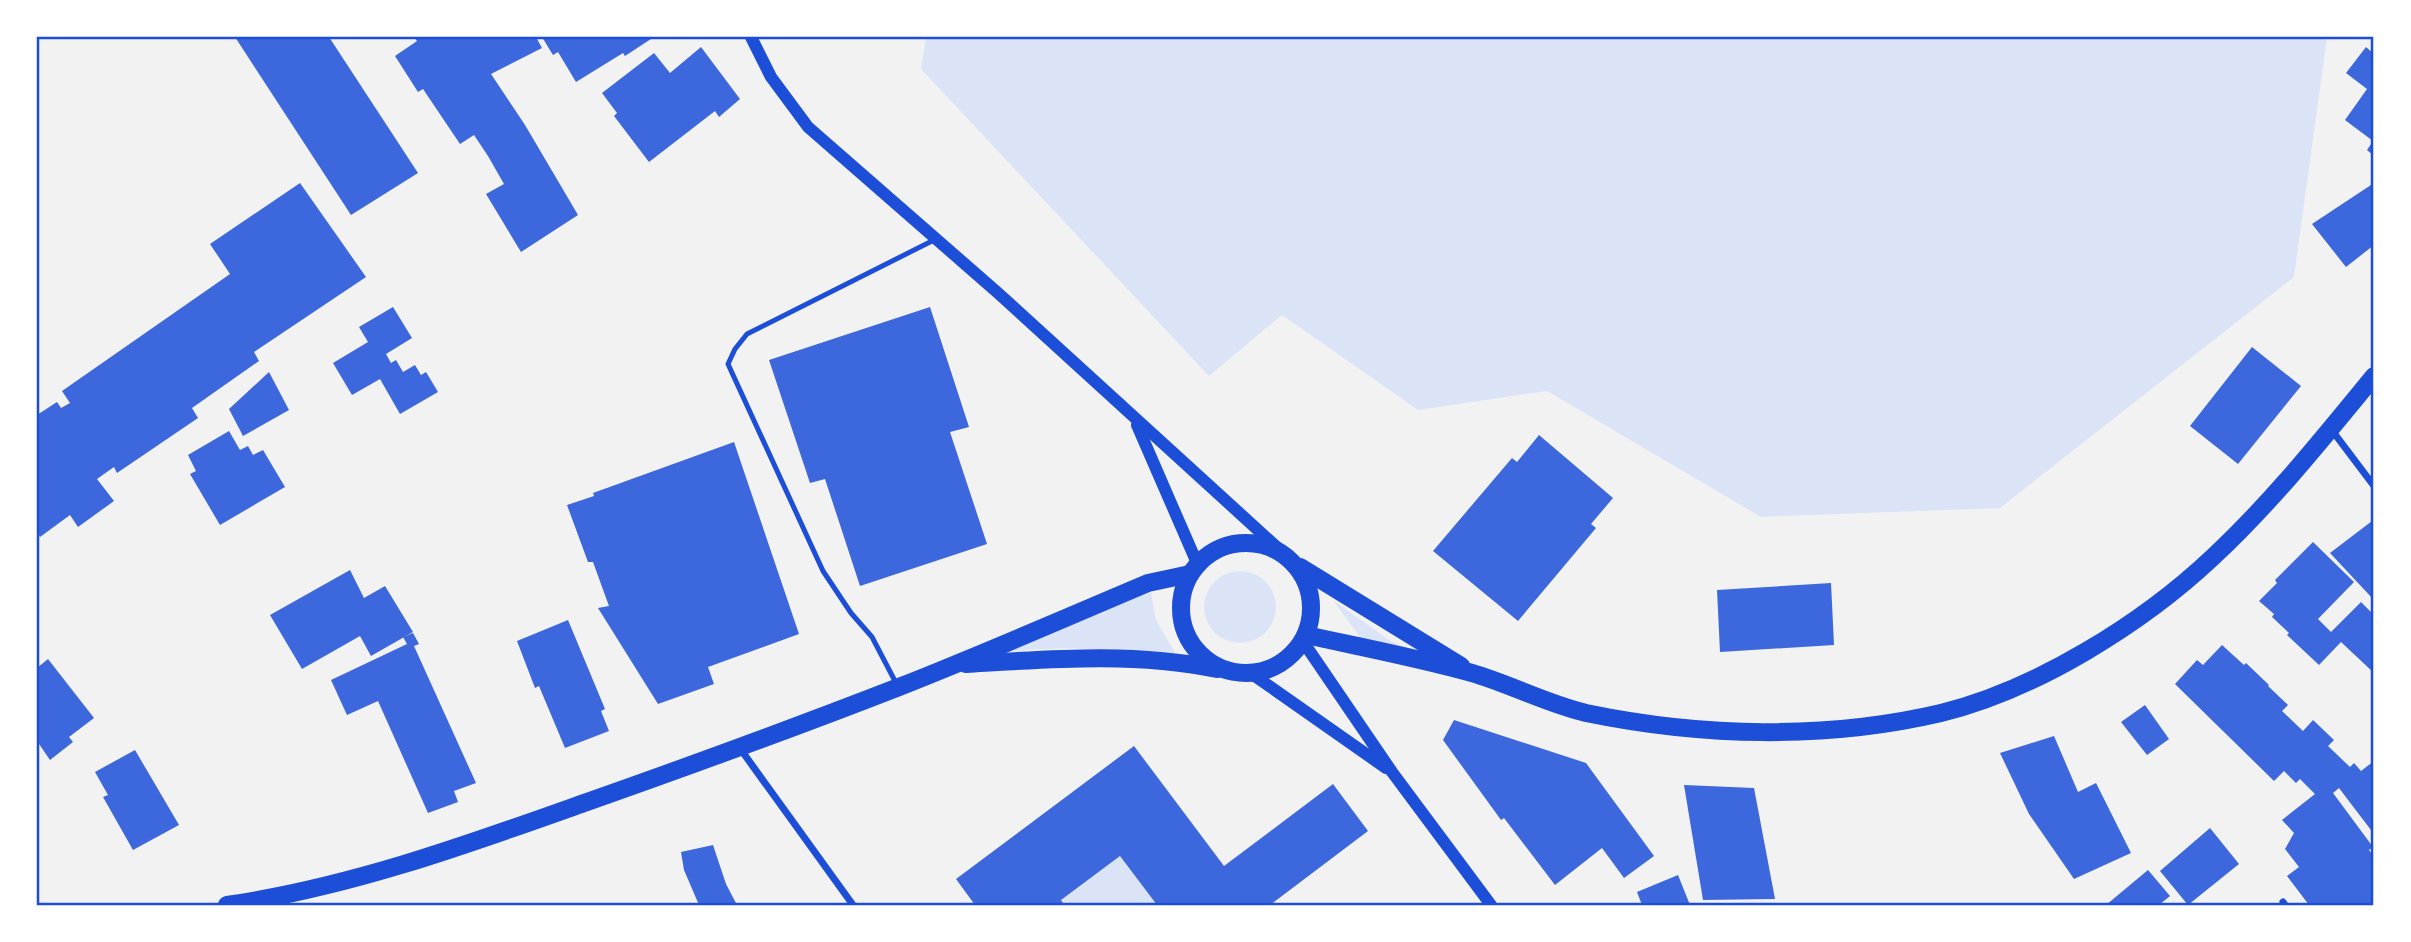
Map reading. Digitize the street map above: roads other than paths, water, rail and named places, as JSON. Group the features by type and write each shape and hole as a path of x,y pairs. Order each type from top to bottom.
{"main road":[{"path":"1304,637 1473,673 1583,712 1645,723 1713,730 1789,732 1869,726 1943,712 2003,692 2050,670 2105,640 2163,599 2213,558 2239,531 2374,376"},
{"path":"227,905 265,900 388,869 489,837 739,747 898,687 1148,583 1193,568 1224,545 1244,542 1263,544 1281,551 1296,564 1473,673"},
{"path":"952,665 1069,658 1155,659 1252,674 1289,658 1311,622 1312,602 1307,581 1296,564"},
{"path":"1193,568 1184,588 1181,610 1185,631 1195,650 1211,663 1232,672"}],"street":[{"path":"751,37 771,77 808,127 1281,551"},
{"path":"1135,418 1193,568"},
{"path":"2331,428 2374,486"},
{"path":"1304,637 1392,772 1491,905"},
{"path":"1252,674 1392,772"},
{"path":"739,747 853,905"}],"lane":[{"path":"898,687 872,637 851,613 822,571 729,364 735,349 747,334 936,239"}]}
